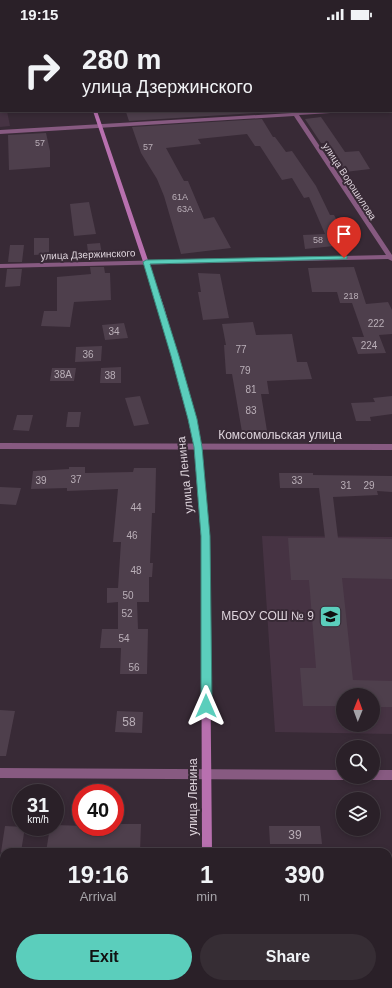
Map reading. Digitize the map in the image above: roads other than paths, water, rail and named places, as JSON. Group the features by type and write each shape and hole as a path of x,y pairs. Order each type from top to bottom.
{"street":[{"name":"улица Ленина","path":"95,112 146,262 175,356 198,447 205,536 207,848"},
{"path":"0,132 100,127 320,112"},
{"name":"улица Ворошилова","path":"295,113 391,258"},
{"name":"улица Дзержинского","path":"0,266 391,258"},
{"name":"Комсомольская улица","path":"0,446 392,447"},
{"path":"0,773 336,775"},
{"path":"380,775 392,775"}],"place":[{"name":"МБОУ СОШ № 9","path":"330,616"}]}
